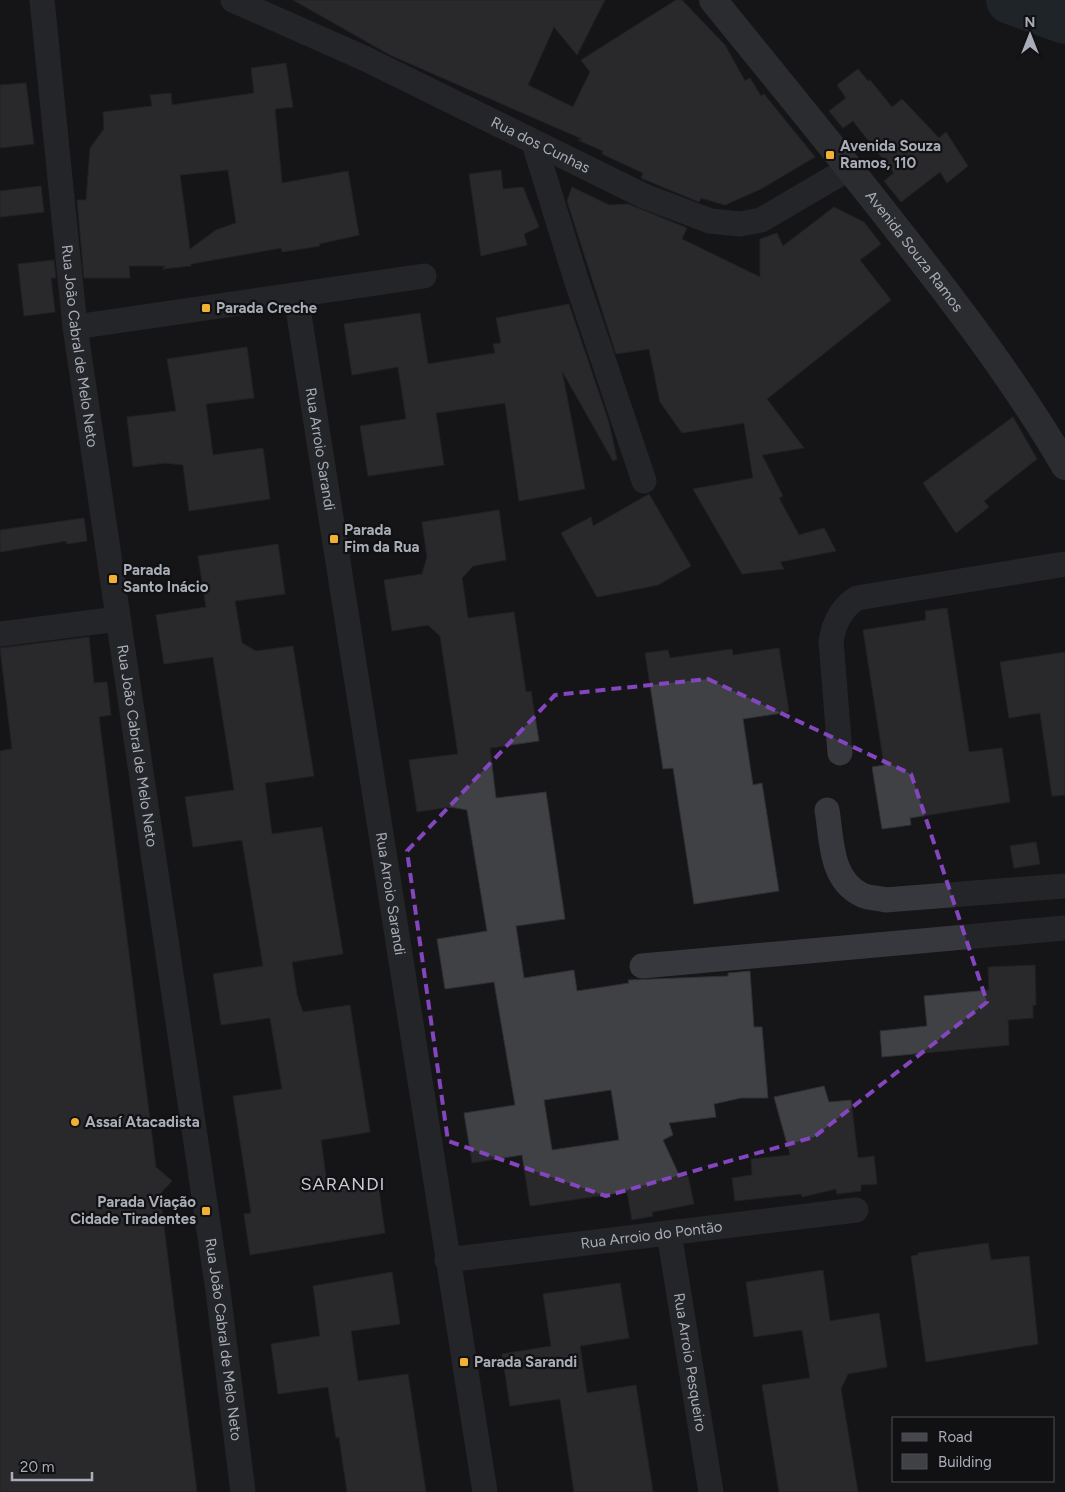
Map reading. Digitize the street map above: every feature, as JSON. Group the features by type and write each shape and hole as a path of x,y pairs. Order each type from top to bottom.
{"street":[{"name":"Rua João Cabral de Melo Neto","path":"42,0 76,327 218,1291 243,1492"},
{"name":"Rua dos Cunhas","path":"233,0 366,59 644,196 726,224 740,224 761,220 850,168"},
{"name":"Avenida Souza Ramos","path":"713,0 850,168 979,332 1033,411 1065,466"},
{"path":"534,143 576,279 644,481"},
{"path":"76,327 424,276"},
{"name":"Rua Arroio Sarandi","path":"296,296 485,1492"},
{"path":"840,753 831,641 833,627 847,604 857,598 1065,564"},
{"path":"0,634 118,619"},
{"path":"827,810 836,868 848,883 862,895 885,900 1065,886"},
{"path":"642,966 1065,928"},
{"name":"Rua Arroio do Pontão","path":"448,1260 856,1210"},
{"name":"Rua Arroio Pesqueiro","path":"669,1233 712,1492"}],"highlighted area":[{"path":"708,679 911,774 987,1002 814,1137 606,1196 448,1141 407,851 555,695"}],"building":[{"path":"293,0 605,0 577,55 554,27 528,85 573,107 590,72 581,60 676,0 682,0 725,45 745,81 750,78 761,96 764,94 815,157 761,189 725,205 701,198 699,202 641,178 643,173 602,154 603,151 578,140 582,139 390,55"},
{"path":"286,63 293,107 275,109 282,183 348,171 359,235 319,244 320,246 282,252 281,248 191,264 191,266 162,269 166,266 129,266 130,278 84,278 77,200 86,200 90,148 104,129 103,112 152,106 150,95 171,93 172,105 254,93 251,68","holes":["228,170 236,223 216,230 190,249 180,175"]},
{"path":"858,69 868,81 870,80 892,107 902,99 939,138 946,132 968,166 947,183 940,172 901,202 884,181 894,173 853,121 843,128 829,111 846,98 837,85"},
{"path":"26,83 34,144 0,148 0,85"},
{"path":"501,170 503,189 523,187 539,227 524,234 527,245 481,256 469,174"},
{"path":"41,186 44,212 0,217 0,191"},
{"path":"572,187 609,205 628,204 687,228 682,239 760,277 760,239 777,233 783,246 834,207 864,222 881,244 860,260 891,300 767,399 804,448 762,455 783,496 779,498 799,535 824,528 836,551 780,562 784,569 742,574 693,489 753,478 744,423 682,433 660,402 649,349 616,354 567,201"},
{"path":"54,260 56,278 51,278 55,312 24,316 18,264"},
{"path":"569,304 609,423 617,459 613,461 562,371 585,489 519,501 505,403 436,413 444,465 368,476 360,426 406,419 398,367 352,375 344,324 420,313 428,364 495,353 493,344 501,343 496,318"},
{"path":"247,347 254,398 206,404 213,455 263,448 270,499 189,511 183,465 165,463 133,467 127,417 176,411 167,359"},
{"path":"1013,417 1037,459 984,501 989,507 956,533 923,483"},
{"path":"649,494 691,566 658,585 597,597 561,533 591,517 593,526"},
{"path":"499,510 506,560 473,566 462,578 468,618 514,612 526,692 531,691 539,741 490,748 496,798 546,792 565,919 516,926 524,978 574,970 577,991 629,983 628,980 728,976 728,973 750,971 754,1027 762,1027 768,1098 741,1098 714,1104 716,1117 669,1123 673,1135 663,1140 680,1177 688,1176 694,1204 652,1212 653,1216 632,1220 627,1192 530,1206 522,1155 472,1163 464,1113 515,1105 494,982 445,989 437,939 487,931 467,810 450,807 417,812 409,760 458,754 440,636 428,625 392,631 384,580 422,574 427,557 422,522","holes":["611,1090 619,1140 552,1150 544,1100"]},
{"path":"84,518 87,541 67,544 66,541 0,552 0,530"},
{"path":"278,544 285,594 235,601 242,643 256,651 293,646 314,776 265,783 272,834 322,827 343,954 292,962 297,995 303,1012 350,1005 370,1132 321,1140 328,1191 378,1183 385,1233 250,1255 244,1214 251,1213 233,1096 282,1089 270,1018 221,1025 213,974 263,966 242,840 193,847 185,797 234,790 213,657 164,664 156,615 206,607 198,556"},
{"path":"947,608 969,752 1002,748 1010,802 910,818 911,825 882,829 872,767 884,765 863,630 926,620 925,611"},
{"name":"Assaí Atacadista","path":"89,637 94,683 107,682 111,715 99,717 156,1167 172,1181 160,1194 197,1492 0,1492 0,751 12,749 0,648"},
{"path":"779,648 789,712 743,719 753,785 762,783 779,891 694,904 673,768 663,769 645,653 668,650 670,658 732,649 733,655"},
{"path":"1065,652 1065,795 1052,796 1040,713 1009,718 1000,662"},
{"path":"1036,842 1040,864 1014,868 1010,846"},
{"path":"1035,965 1036,1005 1033,1005 1033,1018 1008,1020 1009,1045 882,1057 880,1031 927,1026 924,996 989,990 988,967"},
{"path":"824,1086 829,1102 851,1100 858,1158 874,1156 877,1184 861,1185 861,1191 837,1194 836,1189 802,1197 801,1194 735,1201 732,1178 752,1175 751,1159 790,1155 774,1097"},
{"path":"988,1243 991,1260 1029,1256 1038,1344 926,1362 911,1256 918,1255 918,1253"},
{"path":"823,1270 830,1321 879,1313 887,1367 848,1374 841,1389 858,1492 779,1492 762,1385 810,1378 802,1330 754,1337 746,1282"},
{"path":"392,1272 400,1324 351,1331 358,1381 408,1374 426,1492 347,1492 339,1437 336,1438 328,1387 278,1394 271,1344 320,1336 313,1286"},
{"path":"620,1283 629,1338 580,1346 587,1393 636,1385 653,1492 574,1492 560,1399 510,1406 502,1354 551,1346 543,1294"}],"waterway":[{"path":"1010,0 1065,20"}],"place":[{"name":"Avenida Souza Ramos, 110","path":"830,155"},
{"name":"Parada Creche","path":"206,308"},
{"name":"Parada Fim da Rua","path":"334,539"},
{"name":"Parada Santo Inácio","path":"113,579"},
{"name":"Assaí Atacadista","path":"75,1122"},
{"name":"Parada Viação Cidade Tiradentes","path":"206,1211"},
{"name":"Parada Sarandi","path":"464,1362"}],"district":[{"name":"SARANDI","path":"343,1184"}]}
